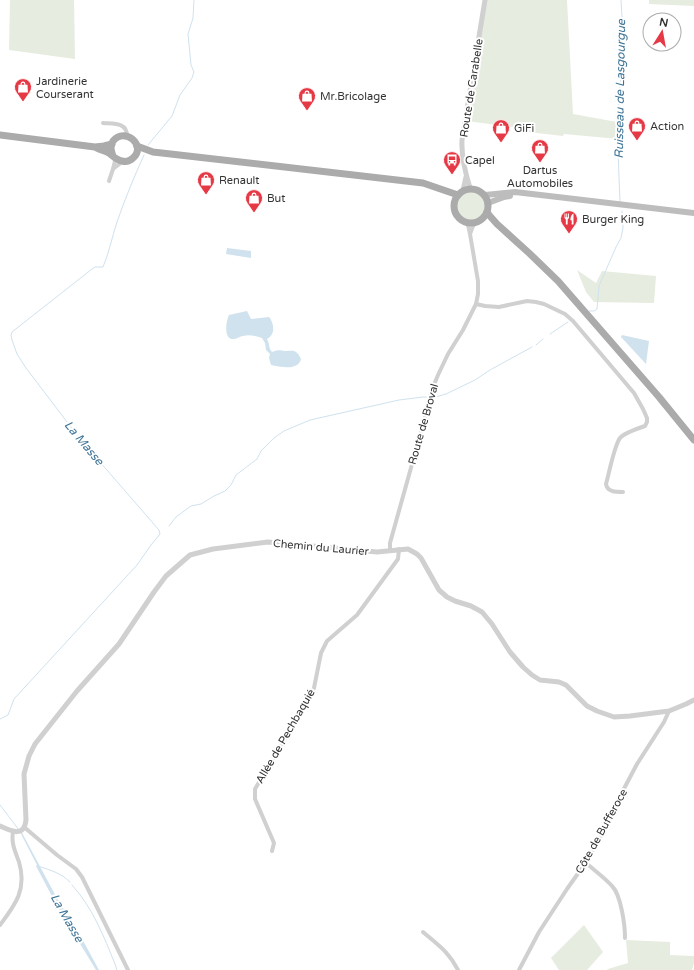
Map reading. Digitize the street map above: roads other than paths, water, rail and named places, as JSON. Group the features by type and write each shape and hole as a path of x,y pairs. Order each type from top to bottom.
{"main road":[{"path":"0,135 95,147 112,144"},
{"path":"95,147 107,152 122,162 130,161 137,153 137,146 134,139 127,136 119,136 116,138 111,149 114,156"},
{"path":"137,146 153,152 423,184 458,195"},
{"path":"135,156 153,152"},
{"path":"470,188 481,191 485,195 488,203 487,212 485,216 478,221 470,223 464,221 455,213 454,207 458,195 470,188"},
{"path":"485,195 520,193 694,213"},
{"path":"488,203 504,197 515,196 694,217"},
{"path":"487,212 509,236"},
{"path":"478,221 490,223 509,236 558,281 659,397 694,440"}],"street":[{"name":"Route de Carabelle","path":"470,188 463,160 462,140 485,0"},
{"path":"103,122 121,125 126,128 127,136"},
{"path":"109,181 115,161 114,156"},
{"path":"113,169 122,162"},
{"name":"Route de Carabelle","path":"458,195 466,176"},
{"name":"Route de Broval","path":"390,551 390,543 431,392 448,354 463,330 476,304 479,286 468,225 464,221"},
{"path":"470,234 473,226 478,221"},
{"path":"476,304 485,306 499,306 527,301 536,302 544,304 565,314 634,393 643,409 647,422 645,426 625,434 620,438 606,484 606,487 614,492 623,492"},
{"name":"Chemin du Laurier","path":"19,830 26,820 24,774 32,750 77,691 120,644 166,576 190,555 213,549 268,542 377,552 408,549 421,558 439,590 447,597 482,612 492,624 510,652 532,676 540,680 559,682 566,685 587,706 605,714 614,716 630,716 669,711 694,700"},
{"name":"Allée de Pechbaquié","path":"272,851 274,843 255,799 255,789 314,688 321,653 327,641 357,615 398,559 399,550"},
{"name":"Côte de Bufferoce","path":"519,970 539,932 586,863 637,764 664,722 669,711"},
{"path":"0,826 19,830 41,842 76,869 82,877 128,970"},
{"path":"0,924 10,912 18,898 21,884 22,875 12,840 19,830"},
{"path":"586,863 613,886 624,920 625,938"},
{"path":"423,932 446,951 458,970"}],"water":[{"path":"227,248 251,251 251,258 226,254"},
{"path":"247,311 251,319 270,318 273,325 273,332 267,339 272,352 278,350 294,351 301,359 299,363 293,367 279,367 271,365 269,358 270,354 266,350 265,343 262,338 250,335 245,335 236,339 231,339 228,337 226,325 229,315"},
{"path":"622,335 649,341 646,364 621,337"},
{"path":"21,831 59,902 74,924 99,970 96,970 56,904 36,866 37,865 20,832"}],"waterway":[{"name":"La Masse","path":"148,145 172,116 180,95 192,78 194,72 191,65 188,34 193,18 194,0"},
{"name":"Ruisseau de Lasgourgue","path":"620,202 617,126 623,59 621,0"},
{"name":"La Masse","path":"0,719 8,715 14,699 137,565 160,534 159,530 80,439 26,368 17,354 11,335 12,332 92,269 95,267 103,267 120,213 144,155"},
{"name":"Ruisseau de Lasgourgue","path":"589,311 594,311 597,309 599,286 621,238 623,228 622,211"},
{"name":"Ruisseau de Lasgourgue","path":"550,334 568,322"},
{"name":"Ruisseau de Lasgourgue","path":"536,345 543,339"},
{"name":"Ruisseau de Lasgourgue","path":"432,398 446,394 475,380 532,347"},
{"name":"Ruisseau de Lasgourgue","path":"169,526 176,517 191,506 201,504 225,491 231,485 236,475 257,459 261,451 274,438 284,431 310,420 399,400 428,397"},
{"name":"La Masse","path":"0,805 19,830"},
{"name":"La Masse","path":"38,866 51,870 70,882"},
{"name":"La Masse","path":"72,885 92,913 107,944 117,970"}],"place":[{"name":"Jardinerie Courserant","path":"23,102"},
{"name":"Mr.Bricolage","path":"307,111"},
{"name":"Action","path":"637,141"},
{"name":"GiFi","path":"501,143"},
{"name":"Dartus Automobiles","path":"540,163"},
{"name":"Capel","path":"452,175"},
{"name":"Renault","path":"206,195"},
{"name":"But","path":"254,213"},
{"name":"Burger King","path":"569,234"}]}
